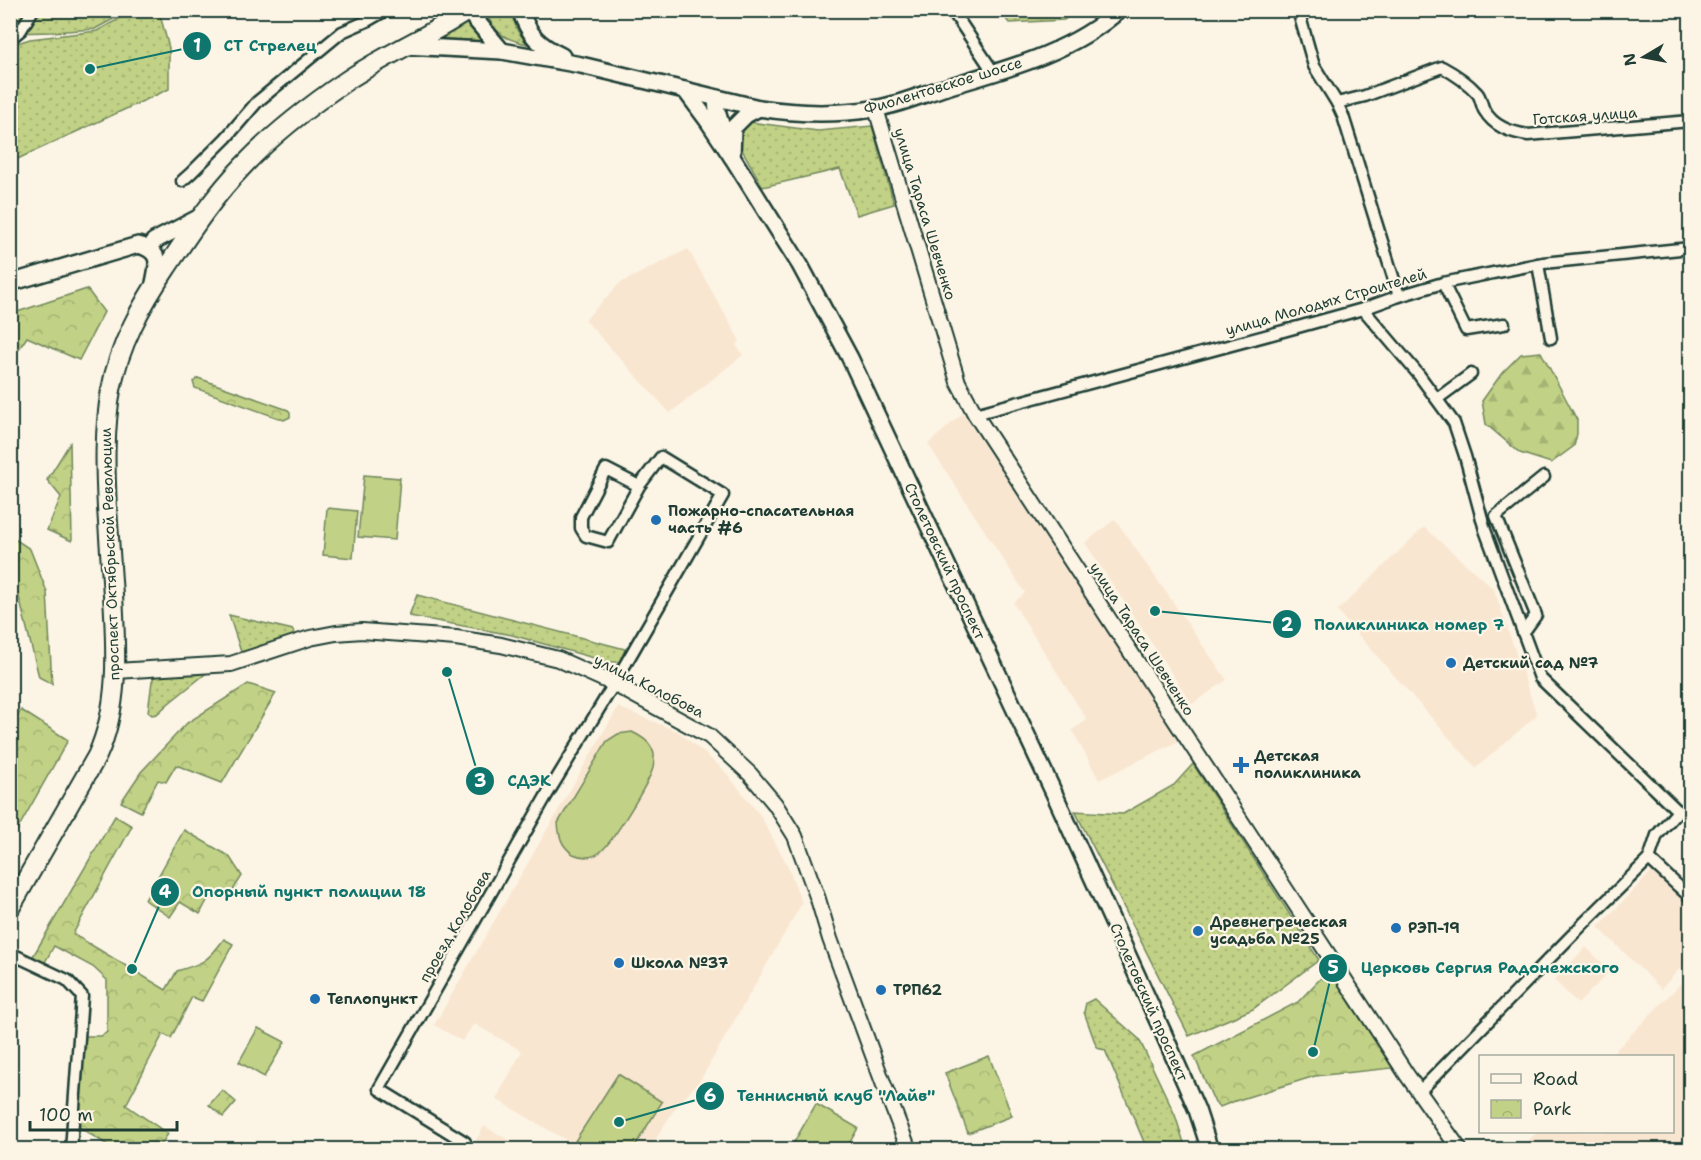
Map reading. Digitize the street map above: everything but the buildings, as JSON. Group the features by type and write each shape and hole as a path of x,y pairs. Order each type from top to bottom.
{"main road":[{"path":"520,10 535,40 546,49 580,65"},
{"name":"Фиолентовское шоссе","path":"685,90 716,99 789,113 821,114 876,109 994,74 1055,50 1089,34 1119,10"},
{"path":"468,11 502,51"},
{"name":"проспект Октябрьской Революции","path":"10,908 86,777 101,748 111,714 116,671 105,467 106,426 111,388 117,365 137,315 200,217 244,164 348,80 468,11"},
{"path":"404,46 502,51 580,65 685,90"},
{"name":"Столетовский проспект","path":"685,90 732,157 800,266 850,358 1053,791 1166,1039 1197,1110 1210,1149"},
{"path":"716,99 717,111 732,157"},
{"path":"732,157 733,128 746,115 759,108"},
{"path":"154,241 200,217"},
{"path":"154,241 170,242 180,247"},
{"path":"10,283 138,245 149,248 156,255 158,265 152,289"}],"street":[{"path":"10,39 21,30 33,10"},
{"path":"182,181 226,138 257,102 342,32 386,10"},
{"path":"952,10 994,74"},
{"path":"1298,10 1314,66 1337,103 1352,143 1399,296"},
{"name":"Готская улица","path":"1337,103 1365,96 1442,68 1459,77 1479,94 1485,111 1499,127 1509,132 1528,135 1690,121"},
{"name":"улица Тараса Шевченко","path":"876,109 958,382 975,414 1419,1092 1460,1149"},
{"path":"138,245 154,241"},
{"name":"улица Молодых Строителей","path":"975,414 1363,309 1443,284 1538,264 1690,248"},
{"path":"1538,264 1551,338"},
{"path":"1443,284 1466,330 1504,324"},
{"path":"1363,309 1419,375 1454,423 1485,530 1540,678 1678,811 1657,835 1649,859 1419,1092"},
{"path":"1437,399 1471,374"},
{"path":"614,684 723,495 661,457 639,486 608,542 586,536 580,528 581,517 606,469 639,486"},
{"path":"1523,633 1536,615 1496,516 1544,477"},
{"name":"улица Колобова","path":"116,671 231,664 310,638 336,633 362,631 456,638 501,645 558,659 614,684 709,736 750,774 775,804 795,837 877,1069 909,1149"},
{"name":"проезд Колобова","path":"461,1149 465,1142 379,1089 545,798 614,684"},
{"path":"1649,859 1690,897"},
{"path":"14,954 67,980 82,996 71,1149"}],"shaded area":[{"path":"688,249 740,341 736,345 743,355 670,413 585,320 620,283"},
{"path":"963,413 1179,741 1099,780 1072,730 1087,720 1013,603 1025,593 928,444"},
{"path":"1115,519 1227,680 1192,704 1085,543"},
{"name":"Детский сад №7","path":"1424,527 1494,589 1537,715 1476,768 1337,611"},
{"name":"Школа №37","path":"618,707 679,732 723,769 760,815 787,864 802,903 701,1079 673,1111 650,1149 581,1149 496,1099 522,1051 474,1024 462,1041 434,1025"},
{"path":"1653,870 1690,907 1690,958 1661,989 1598,927"},
{"path":"1586,947 1610,971 1578,1004 1554,980"},
{"path":"1681,983 1690,992 1690,1149 1519,1149 1536,1133 1674,1133 1674,1055 1611,1055"},
{"path":"484,1126 525,1149 471,1149"}],"green space":[{"path":"135,10 159,11 169,48 169,89 11,162 11,45 30,39 97,31"},
{"path":"10,11 128,11 95,29 11,33"},
{"path":"485,11 511,11 517,30 527,44 501,34 492,25"},
{"path":"1000,11 1075,11 1064,20 1009,23"},
{"path":"469,19 485,41 440,39"},
{"path":"749,122 818,131 872,126 894,204 857,215 840,169 763,187 736,139"},
{"path":"87,289 104,312 79,360 27,337 11,361 11,314"},
{"path":"1541,352 1577,420 1574,446 1551,463 1520,453 1486,424 1482,401 1502,373 1521,354"},
{"path":"198,378 288,410 290,417 284,420 195,388 193,382"},
{"path":"70,443 72,541 47,530 61,497 47,480"},
{"path":"364,475 400,478 395,540 358,537"},
{"path":"327,508 357,511 353,558 323,555"},
{"path":"10,536 30,549 47,592 52,684 39,677 11,565"},
{"path":"417,595 625,649 621,662 608,662 512,635 409,616"},
{"path":"229,615 293,630 295,638 242,655"},
{"path":"209,671 157,714 152,715 148,712 152,681 155,675"},
{"path":"248,684 276,693 222,783 176,765 166,782 158,780 141,812 121,802 141,772 187,723"},
{"path":"21,710 68,740 11,841 11,728"},
{"path":"632,732 646,740 653,750 654,765 650,776 629,813 605,847 590,857 573,854 561,840 558,823 607,741 618,734"},
{"path":"1193,764 1319,960 1253,1009 1189,1036 1075,811 1123,814 1174,785"},
{"path":"115,816 132,826 73,934 166,990 177,971 205,960 224,939 233,944 202,1001 192,997 171,1038 163,1034 126,1105 168,1134 158,1149 114,1149 77,1126 83,1036 101,1036 107,1032 107,980 93,967 54,946 44,964 33,956"},
{"path":"184,830 229,856 242,876 230,895 212,891 200,914 180,902 170,917 145,900"},
{"path":"1333,972 1393,1068 1315,1076 1220,1107 1215,1103 1194,1056 1298,1002 1323,976"},
{"path":"1094,999 1139,1039 1175,1115 1186,1149 1147,1149 1105,1050 1097,1048 1084,1012 1086,1003"},
{"path":"258,1028 285,1042 264,1077 239,1062"},
{"path":"989,1056 1012,1116 968,1133 945,1073"},
{"path":"618,1074 662,1102 633,1149 588,1149 575,1141"},
{"path":"222,1090 236,1102 223,1117 209,1105"},
{"path":"816,1104 858,1128 846,1149 790,1149"}],"place":[{"name":"СТ Стрелец","path":"90,69"},
{"name":"Пожарно-спасательная часть #6","path":"656,520"},
{"name":"Поликлиника номер 7","path":"1155,611"},
{"name":"Детский сад №7","path":"1451,663"},
{"name":"СДЭК","path":"447,672"},
{"name":"Детская поликлиника","path":"1241,765"},
{"name":"РЭП-19","path":"1396,928"},
{"name":"Древнегреческая усадьба №25","path":"1198,931"},
{"name":"Школа №37","path":"619,963"},
{"name":"Опорный пункт полиции 18","path":"132,969"},
{"name":"ТРП62","path":"881,990"},
{"name":"Теплопункт","path":"315,999"},
{"name":"Церковь Сергия Радонежского","path":"1313,1052"},
{"name":"Теннисный клуб \"Лайв\"","path":"619,1122"}]}
